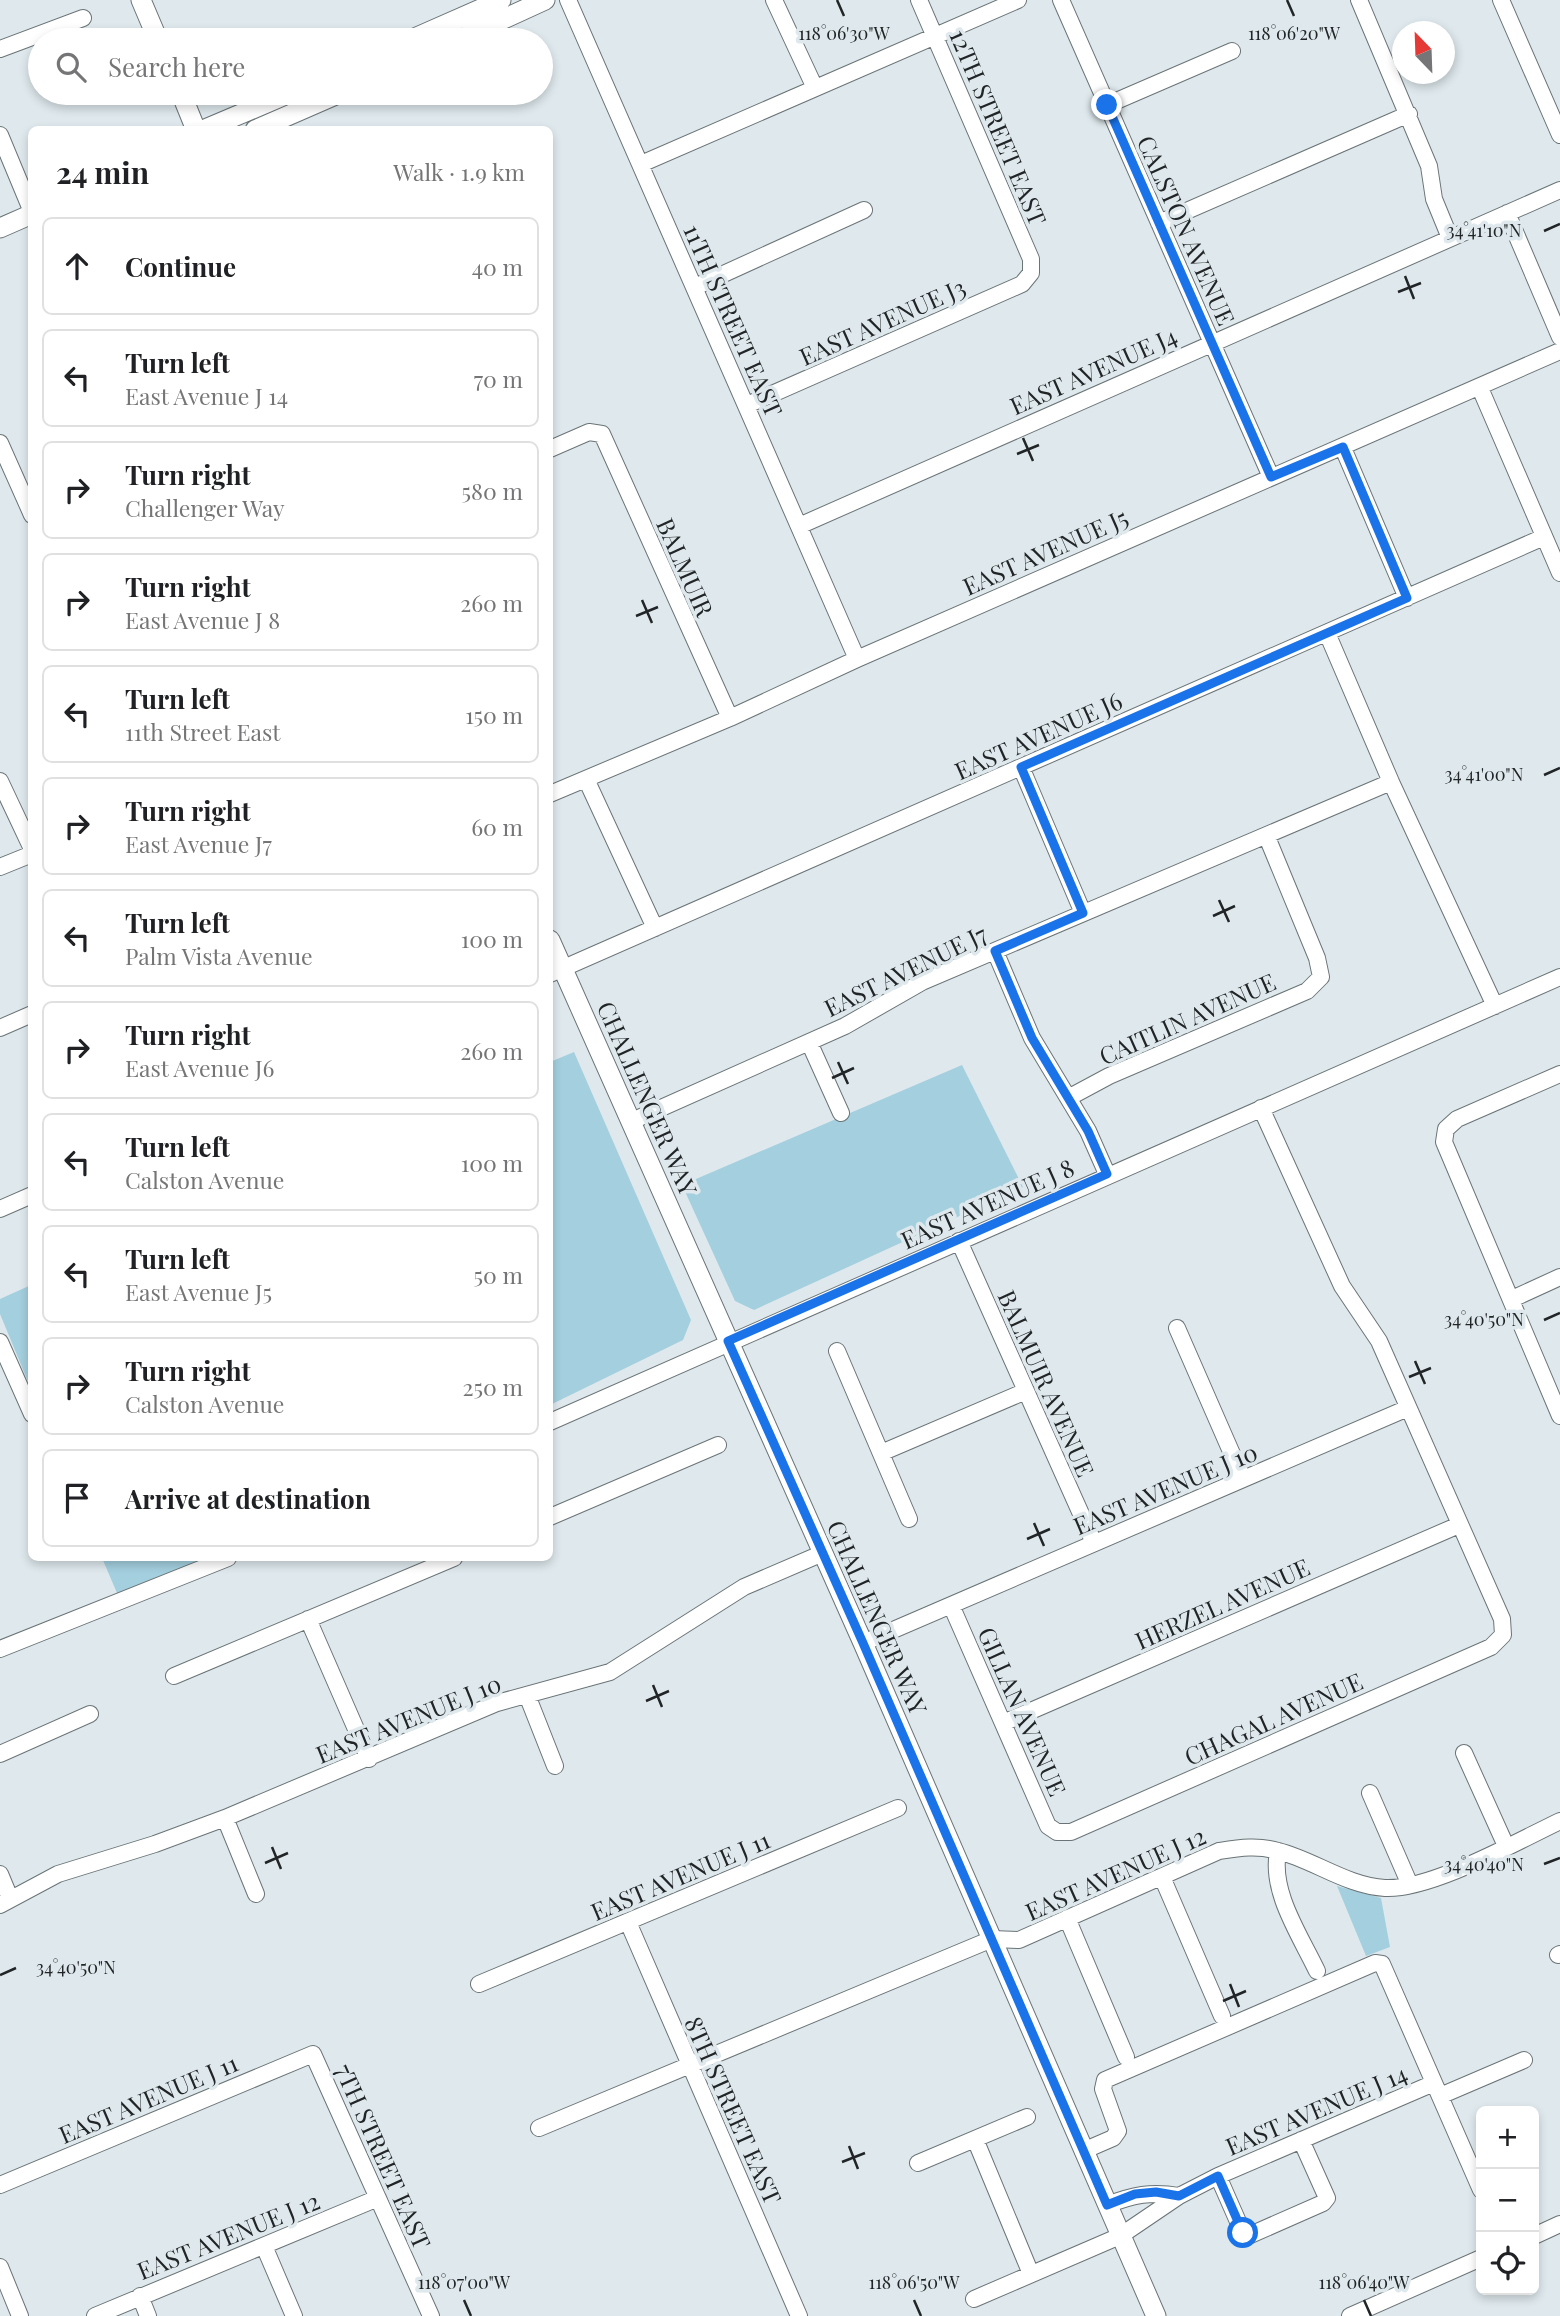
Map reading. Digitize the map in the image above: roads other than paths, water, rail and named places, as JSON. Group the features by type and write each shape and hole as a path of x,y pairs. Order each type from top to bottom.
{"main road":[{"path":"141,0 153,28"},
{"path":"442,28 501,0"},
{"path":"463,28 489,16 501,0"},
{"path":"484,28 545,0"},
{"path":"186,105 194,126"},
{"path":"212,126 262,105"},
{"path":"264,126 312,105"},
{"path":"0,228 28,215"},
{"name":"CHALLENGER WAY","path":"556,972 632,1121 1156,2316"}],"street":[{"name":"11TH STREET EAST","path":"568,0 857,659"},
{"path":"774,0 815,88"},
{"name":"12TH STREET EAST","path":"919,0 1031,259 1031,273"},
{"path":"641,164 1018,0"},
{"name":"CALSTON AVENUE","path":"1061,0 1271,477"},
{"path":"1359,0 1429,166 1438,211 1450,238"},
{"path":"1501,0 1560,135"},
{"path":"56,28 83,18"},
{"path":"0,49 28,39"},
{"path":"1107,105 1232,51"},
{"path":"1159,223 1409,114"},
{"path":"0,135 28,203"},
{"name":"EAST AVENUE J4","path":"799,526 1560,190"},
{"path":"695,287 864,210"},
{"path":"1507,213 1560,337"},
{"name":"EAST AVENUE J3","path":"747,405 1022,284 1031,273"},
{"name":"EAST AVENUE J5","path":"553,793 730,718 857,659 1560,351"},
{"path":"1480,388 1560,573"},
{"name":"BALMUIR","path":"553,448 589,432 601,434 730,718"},
{"path":"0,443 28,506"},
{"path":"1343,447 1407,598"},
{"name":"EAST AVENUE J6","path":"556,972 1545,537"},
{"path":"1327,633 1391,782 1495,1006"},
{"path":"1021,767 1083,913"},
{"path":"586,779 655,928"},
{"path":"0,780 28,843"},
{"name":"EAST AVENUE J7","path":"632,1121 845,1026 922,982 1391,782"},
{"name":"CAITLIN AVENUE","path":"1068,1098 1109,1076 1307,991 1321,977 1317,958 1267,837"},
{"path":"0,867 28,854"},
{"path":"995,951 1032,1038 1088,1131 1107,1174"},
{"name":"EAST AVENUE J 8","path":"553,1421 1107,1174 1560,977"},
{"path":"0,1028 28,1016"},
{"path":"809,1042 841,1114"},
{"path":"1560,1074 1457,1119 1446,1129 1444,1142 1560,1416"},
{"path":"1261,1108 1342,1286 1379,1341 1459,1525"},
{"path":"0,1209 28,1197"},
{"name":"BALMUIR AVENUE","path":"959,1241 1094,1543"},
{"path":"1512,1299 1560,1277"},
{"path":"1177,1328 1243,1479"},
{"path":"0,1342 28,1405"},
{"path":"837,1351 909,1519"},
{"path":"881,1453 1026,1391"},
{"name":"EAST AVENUE J 10","path":"863,1643 1408,1408"},
{"path":"553,1516 718,1445"},
{"name":"CHAGAL AVENUE","path":"1057,1832 1070,1832 1491,1647 1503,1635 1502,1619 1459,1525"},
{"name":"HERZEL AVENUE","path":"1003,1723 1459,1525"},
{"name":"EAST AVENUE J 10","path":"5,1901 58,1874 155,1844 225,1818 497,1703 610,1672 744,1587 823,1553"},
{"path":"0,1649 220,1561"},
{"path":"174,1676 447,1561"},
{"name":"GILLAN AVENUE","path":"951,1605 1048,1826 1057,1832"},
{"path":"308,1619 369,1759"},
{"path":"527,1695 555,1766"},
{"path":"0,1755 90,1714"},
{"path":"1464,1753 1506,1846"},
{"path":"1370,1793 1410,1885"},
{"name":"EAST AVENUE J 11","path":"479,1984 898,1808"},
{"path":"225,1818 256,1894"},
{"name":"EAST AVENUE J 12","path":"539,2128 992,1938 1019,1940 1219,1851 1250,1847 1278,1851 1356,1881 1384,1888 1410,1885 1560,1821"},
{"path":"1278,1851 1275,1868 1280,1892 1317,1971"},
{"path":"0,1874 5,1901"},
{"path":"1162,1877 1222,2016"},
{"path":"1067,1918 1126,2057"},
{"name":"8TH STREET EAST","path":"628,1922 799,2316"},
{"path":"1083,2151 1113,2138 1118,2131 1102,2089 1105,2081 1375,1962 1382,1964 1476,2179"},
{"name":"EAST AVENUE J 11","path":"0,2185 313,2054"},
{"name":"7TH STREET EAST","path":"313,2054 431,2316"},
{"name":"EAST AVENUE J 14","path":"974,2299 1120,2235 1179,2196 1218,2176 1301,2140 1524,2060"},
{"path":"918,2163 1027,2117"},
{"path":"975,2139 1031,2274"},
{"path":"1218,2176 1243,2233 1248,2236 1323,2203 1327,2198 1301,2140"},
{"path":"1107,2205 1135,2194 1156,2192 1179,2196"},
{"name":"EAST AVENUE J 12","path":"95,2316 378,2198"},
{"path":"1539,2234 1560,2224"},
{"path":"264,2246 294,2316"},
{"path":"1350,2316 1476,2260"},
{"path":"0,2267 20,2316"},
{"path":"139,2297 148,2316"}]}
